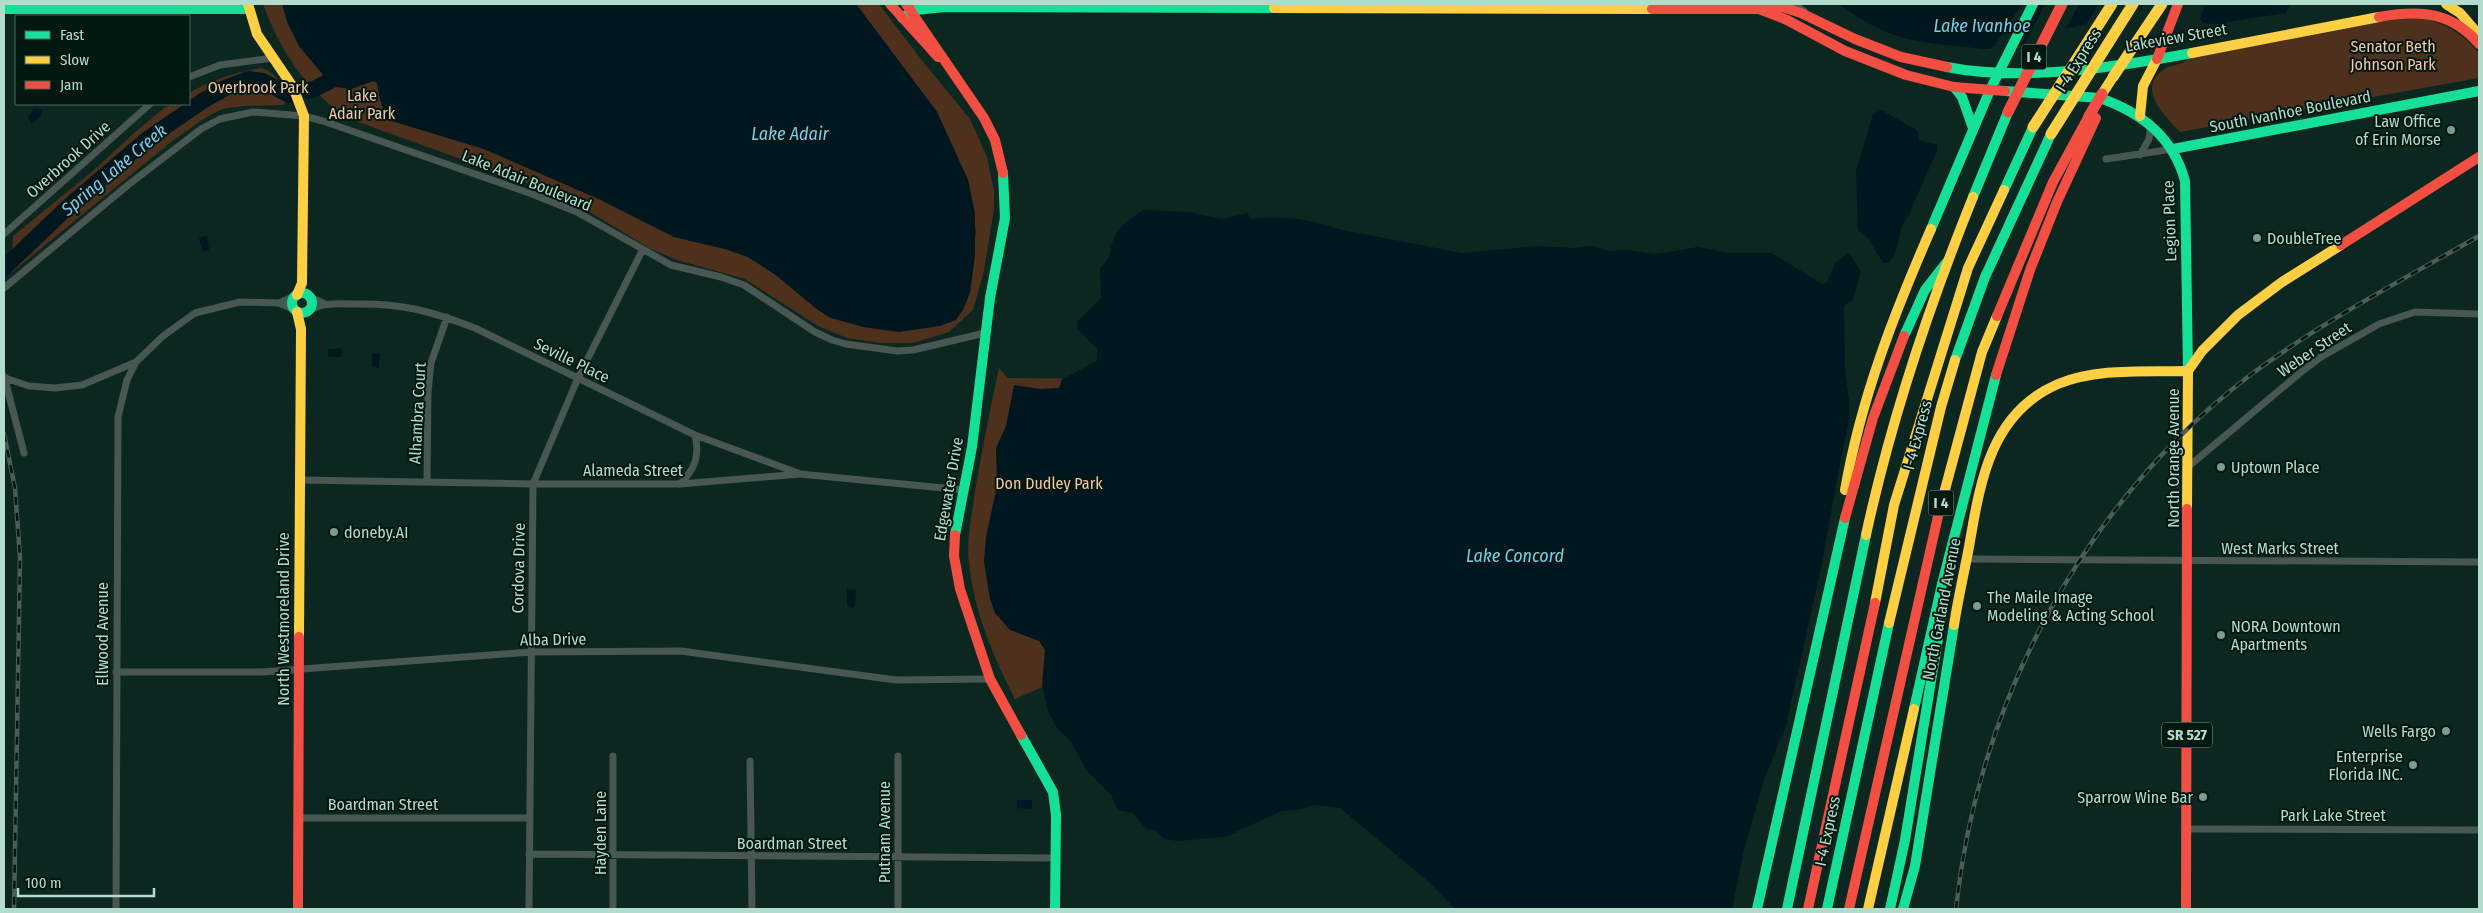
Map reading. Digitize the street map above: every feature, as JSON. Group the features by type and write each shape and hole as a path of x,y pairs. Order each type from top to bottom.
{"main road":[{"name":"Edgewater Drive","path":"890,4 906,11 988,126 998,149 1004,177 1005,218 984,333 972,447 954,539 955,566 970,621 990,679 1053,792 1056,808 1055,909"},
{"path":"942,4 959,7"},
{"path":"1839,538 1851,452 1867,392 1909,277 1988,90 2007,48 2033,4"},
{"name":"I 4","path":"1787,909 1868,527 1893,429 1947,262 2008,112 2062,4"},
{"name":"I-4 Express","path":"1808,909 1862,673 1897,496 1968,268 2033,127 2112,4"},
{"name":"I-4 Express","path":"1827,909 1893,606 1941,407 1959,347 1985,277 2051,134 2133,4"},
{"path":"1868,909 1929,636 1990,392 2015,312 2047,226 2102,94 2162,4"},
{"path":"2140,116 2139,101 2141,88 2157,58 2178,4"},
{"path":"2446,4 2460,12 2479,35"},
{"path":"4,9 248,6 256,31 301,101 304,116 302,282 303,295 312,306 302,311 292,301 303,295"},
{"name":"Lakeview Street","path":"906,11 993,6 1766,6 1791,10 1817,19 1855,39 1901,57 1964,70 1997,73 2054,71 2157,58 2407,12 2432,15 2453,22 2469,32 2479,44"},
{"name":"Lakeview Street","path":"1766,6 1779,16 1860,58 1906,75 1954,87 2024,93"},
{"path":"1954,87 1958,90 1965,103 1973,128"},
{"name":"South Ivanhoe Boulevard","path":"2173,149 2479,91"},
{"name":"Legion Place","path":"2024,93 2100,98 2123,105 2151,124 2173,149 2183,169 2186,190 2188,371"},
{"name":"I 4","path":"1849,909 1946,482 1982,352 2053,182 2093,117"},
{"name":"North Orange Avenue","path":"2186,909 2189,560 2188,371 2204,348 2252,305 2288,279 2479,157"},
{"path":"1758,909 1839,538 1862,457 1888,375 1932,277 1947,262"},
{"name":"North Westmoreland Drive","path":"298,909 302,311"},
{"name":"North Garland Avenue","path":"1903,909 1915,866 1940,699 1966,558 1991,453 2002,433 2014,419 2046,391 2074,380 2108,374 2188,371"},
{"path":"1890,909 1904,847 1948,585 1951,553"}],"street":[{"path":"1793,4 1817,19"},
{"path":"190,77 220,66 273,58"},
{"name":"Overbrook Drive","path":"4,234 149,105"},
{"path":"4,288 135,179 201,129 238,114 253,112 304,116"},
{"name":"Lake Adair Boulevard","path":"304,116 532,194 577,212 642,251 671,265 721,276 744,285 815,332 846,344 882,350 913,350 984,333"},
{"path":"2140,155 2149,139 2151,124"},
{"name":"South Ivanhoe Boulevard","path":"2106,159 2173,149"},
{"name":"Cordova Drive","path":"529,909 533,484 578,378 642,251"},
{"path":"279,303 303,295"},
{"name":"Seville Place","path":"303,295 325,304"},
{"path":"4,377 29,386 55,388 82,385 136,362 163,336 195,313 240,302 279,303 302,311"},
{"name":"Seville Place","path":"302,311 325,304 402,305 447,318 475,328 695,435 800,474"},
{"name":"Weber Street","path":"2189,466 2300,372 2321,357 2378,324 2414,312 2479,314"},
{"name":"Alhambra Court","path":"427,482 428,392 431,363 447,318"},
{"name":"Ellwood Avenue","path":"116,909 118,417 127,380 136,362"},
{"path":"4,377 24,453"},
{"path":"680,484 691,472 696,461 698,447 695,435"},
{"name":"Alameda Street","path":"301,480 533,484 680,484 800,474 964,490"},
{"name":"West Marks Street","path":"1966,558 2479,562"},
{"name":"Alba Drive","path":"116,672 299,670 531,652 681,651 896,680 990,679"},
{"name":"Hayden Lane","path":"613,909 614,756"},
{"name":"Putnam Avenue","path":"898,756 898,909"},
{"path":"750,761 752,909"},
{"name":"Boardman Street","path":"298,818 529,818"},
{"name":"Park Lake Street","path":"2186,829 2479,830"},
{"name":"Boardman Street","path":"529,854 1055,858"}],"green space":[{"name":"Lake Adair Park","path":"263,4 282,4 288,24 329,82 337,87 351,89 373,81 377,83 383,108 392,121 484,149 599,199 674,237 725,249 748,257 776,275 818,310 831,318 864,327 899,332 963,310 970,292 976,231 968,180 937,112 856,4 879,4 970,119 987,157 994,191 994,209 984,271 973,310 949,332 913,343 880,343 847,338 818,326 745,279 677,260 651,249 583,208 541,188 350,119 321,96 297,69 278,38"},
{"name":"Senator Beth Johnson Park","path":"2408,16 2438,23 2464,38 2479,53 2479,78 2180,132 2161,110 2152,92 2157,76 2169,66 2185,62 2190,57"},
{"name":"Overbrook Park","path":"261,68 271,73 284,89 286,100 284,105 244,106 222,109 205,118 171,142 11,273 13,236 94,170 164,108 170,105 190,105 190,92 215,80"},
{"name":"Don Dudley Park","path":"999,368 1008,378 1123,379 1058,680 1015,699 992,650 980,616 975,599 968,554 975,491"}],"water":[{"name":"Lake Adair","path":"282,4 856,4 937,112 968,180 975,213 975,256 970,292 963,310 956,320 940,326 899,332 864,327 831,318 818,310 776,275 748,257 725,249 674,237 599,199 484,149 392,121 383,108 377,83 373,81 351,89 337,87 329,82 299,46 288,24"},
{"name":"Lake Ivanhoe","path":"1838,4 2144,4 2139,12 2114,20 2054,30 2017,47 1995,45 1990,49 1983,49 1907,39 1872,25"},
{"path":"2205,4 2290,4 2286,13 2215,24 2203,23 2200,19"},
{"path":"34,108 42,110 40,117 32,124 28,117"},
{"path":"1881,110 1917,130 1920,141 1937,144 1937,150 1908,217 1904,221 1895,253 1887,263 1883,263 1868,238 1858,230 1856,171 1873,114"},
{"name":"Lake Concord","path":"1144,210 1189,212 1222,219 1248,213 1250,219 1272,217 1295,219 1462,253 1536,246 1572,248 1591,246 1611,251 1626,250 1655,254 1698,247 1728,253 1772,253 1822,284 1827,283 1836,262 1849,253 1861,271 1853,300 1844,306 1845,369 1849,400 1847,510 1792,711 1764,780 1744,850 1732,909 1455,909 1430,883 1340,808 1313,805 1302,809 1282,811 1225,837 1178,841 1164,839 1155,830 1146,829 1133,813 1118,810 1111,795 1088,772 1070,741 1056,727 1048,711 1042,685 1045,650 1039,641 1010,630 995,613 990,599 984,562 986,537 997,486 996,448 1006,426 1014,385 1040,389 1059,388 1062,379 1097,361 1097,349 1078,329 1077,322 1101,298 1100,268 1109,257 1117,233 1129,220"},
{"path":"207,236 209,250 202,251 199,238"},
{"path":"341,348 342,357 328,357 328,349"},
{"path":"372,353 380,354 379,368 372,367"},
{"path":"847,589 856,590 855,606 852,608 847,605"},
{"path":"1017,800 1032,800 1032,809 1017,808"}],"pier":[{"path":"2022,4 2040,4 2016,47 1995,45"},
{"path":"2045,4 2079,4 2065,31 2055,32 2024,46"},
{"path":"2099,4 2143,4 2136,15 2114,23 2084,28"},
{"path":"1851,413 1849,510 1820,622 1790,721 1787,721 1822,563"}],"waterway":[{"name":"Spring Lake Creek","path":"310,91 348,72"},
{"name":"Spring Lake Creek","path":"4,268 69,206 146,140 204,100 227,87 249,79 263,81 289,95"}],"railway":[{"path":"1956,909 1968,832 1988,757 2015,683 2048,613 2089,546 2136,484 2190,427 2249,376 2276,356 2333,320 2479,236"},
{"path":"4,434 15,488 20,558 14,909"}],"traffic: fast":[{"path":"1931,229 1990,90 2033,4"},
{"path":"902,18 915,10 945,7 1274,8"},
{"path":"4,9 249,9"},
{"path":"1947,67 2006,73 2038,73 2101,68 2192,53"},
{"path":"1954,87 1962,97 1973,128"},
{"path":"2005,91 2100,98 2142,119 2164,139 2173,152 2185,181 2188,371 2183,371"},
{"path":"2173,149 2479,91"},
{"path":"1973,197 2008,112"},
{"path":"2004,190 2033,127"},
{"path":"1955,360 1985,277 2051,134"},
{"path":"955,535 972,447 990,298 1005,218 1003,173"},
{"path":"1904,336 1925,290 1946,263"},
{"path":"302,293 309,296 312,303 309,310 302,313 295,310 292,303 295,296 302,293"},
{"path":"1914,709 1942,584 1996,375"},
{"path":"1757,909 1845,518"},
{"path":"1787,909 1866,535"},
{"path":"1890,909 1905,840 1941,620"},
{"path":"1827,909 1889,623"},
{"path":"1903,909 1915,866 1954,625"},
{"path":"1021,735 1053,792 1056,815 1055,909"}],"traffic: slow":[{"path":"248,4 257,34 293,87 304,116 302,283 297,295"},
{"path":"2033,127 2112,4"},
{"path":"2051,134 2133,4"},
{"path":"2113,77 2162,4"},
{"path":"2446,4 2460,13 2479,35"},
{"path":"1274,8 1652,9"},
{"path":"2192,53 2379,17"},
{"path":"2140,116 2143,86 2157,59"},
{"path":"2102,94 2113,77"},
{"path":"1875,603 1894,505 1968,268 2004,190"},
{"path":"1866,535 1887,449 1912,364 1941,280 1973,197"},
{"path":"1845,490 1869,389 1904,293 1931,229"},
{"path":"2187,509 2188,371 2202,351 2238,315 2282,282 2341,245"},
{"path":"297,312 301,329 299,637"},
{"path":"1939,512 1982,352 1997,316"},
{"path":"1889,623 1941,407 1955,360"},
{"path":"1954,625 1984,475 1992,452 2003,431 2017,413 2035,397 2058,384 2088,375 2120,372 2183,371"},
{"path":"1868,909 1914,709"}],"traffic: jam":[{"path":"890,4 938,57"},
{"path":"906,4 984,118 995,140 1003,173"},
{"path":"2008,112 2062,4"},
{"path":"2157,59 2178,4"},
{"path":"1763,8 1782,7 1801,13 1855,39 1901,57 1947,67"},
{"path":"1652,9 1759,9 1787,20 1845,51 1906,75 1954,87 2005,91"},
{"path":"2379,17 2421,14 2446,19 2468,33 2479,44"},
{"path":"2089,116 2102,94"},
{"path":"1997,316 2053,182 2089,116"},
{"path":"1996,375 2030,270 2057,202 2096,118"},
{"path":"2341,245 2479,157"},
{"path":"1845,518 1873,418 1904,336"},
{"path":"2186,909 2187,509"},
{"path":"1849,909 1939,512"},
{"path":"955,535 954,556 960,589 990,679 1021,735"},
{"path":"1808,909 1875,603"},
{"path":"298,909 299,637"}],"place":[{"name":"Law Office of Erin Morse","path":"2451,130"},
{"name":"DoubleTree","path":"2257,238"},
{"name":"Uptown Place","path":"2221,467"},
{"name":"doneby.AI","path":"334,532"},
{"name":"The Maile Image Modeling & Acting School","path":"1977,606"},
{"name":"NORA Downtown Apartments","path":"2221,635"},
{"name":"Wells Fargo","path":"2446,731"},
{"name":"Enterprise Florida INC.","path":"2413,765"},
{"name":"Sparrow Wine Bar","path":"2203,797"}]}
